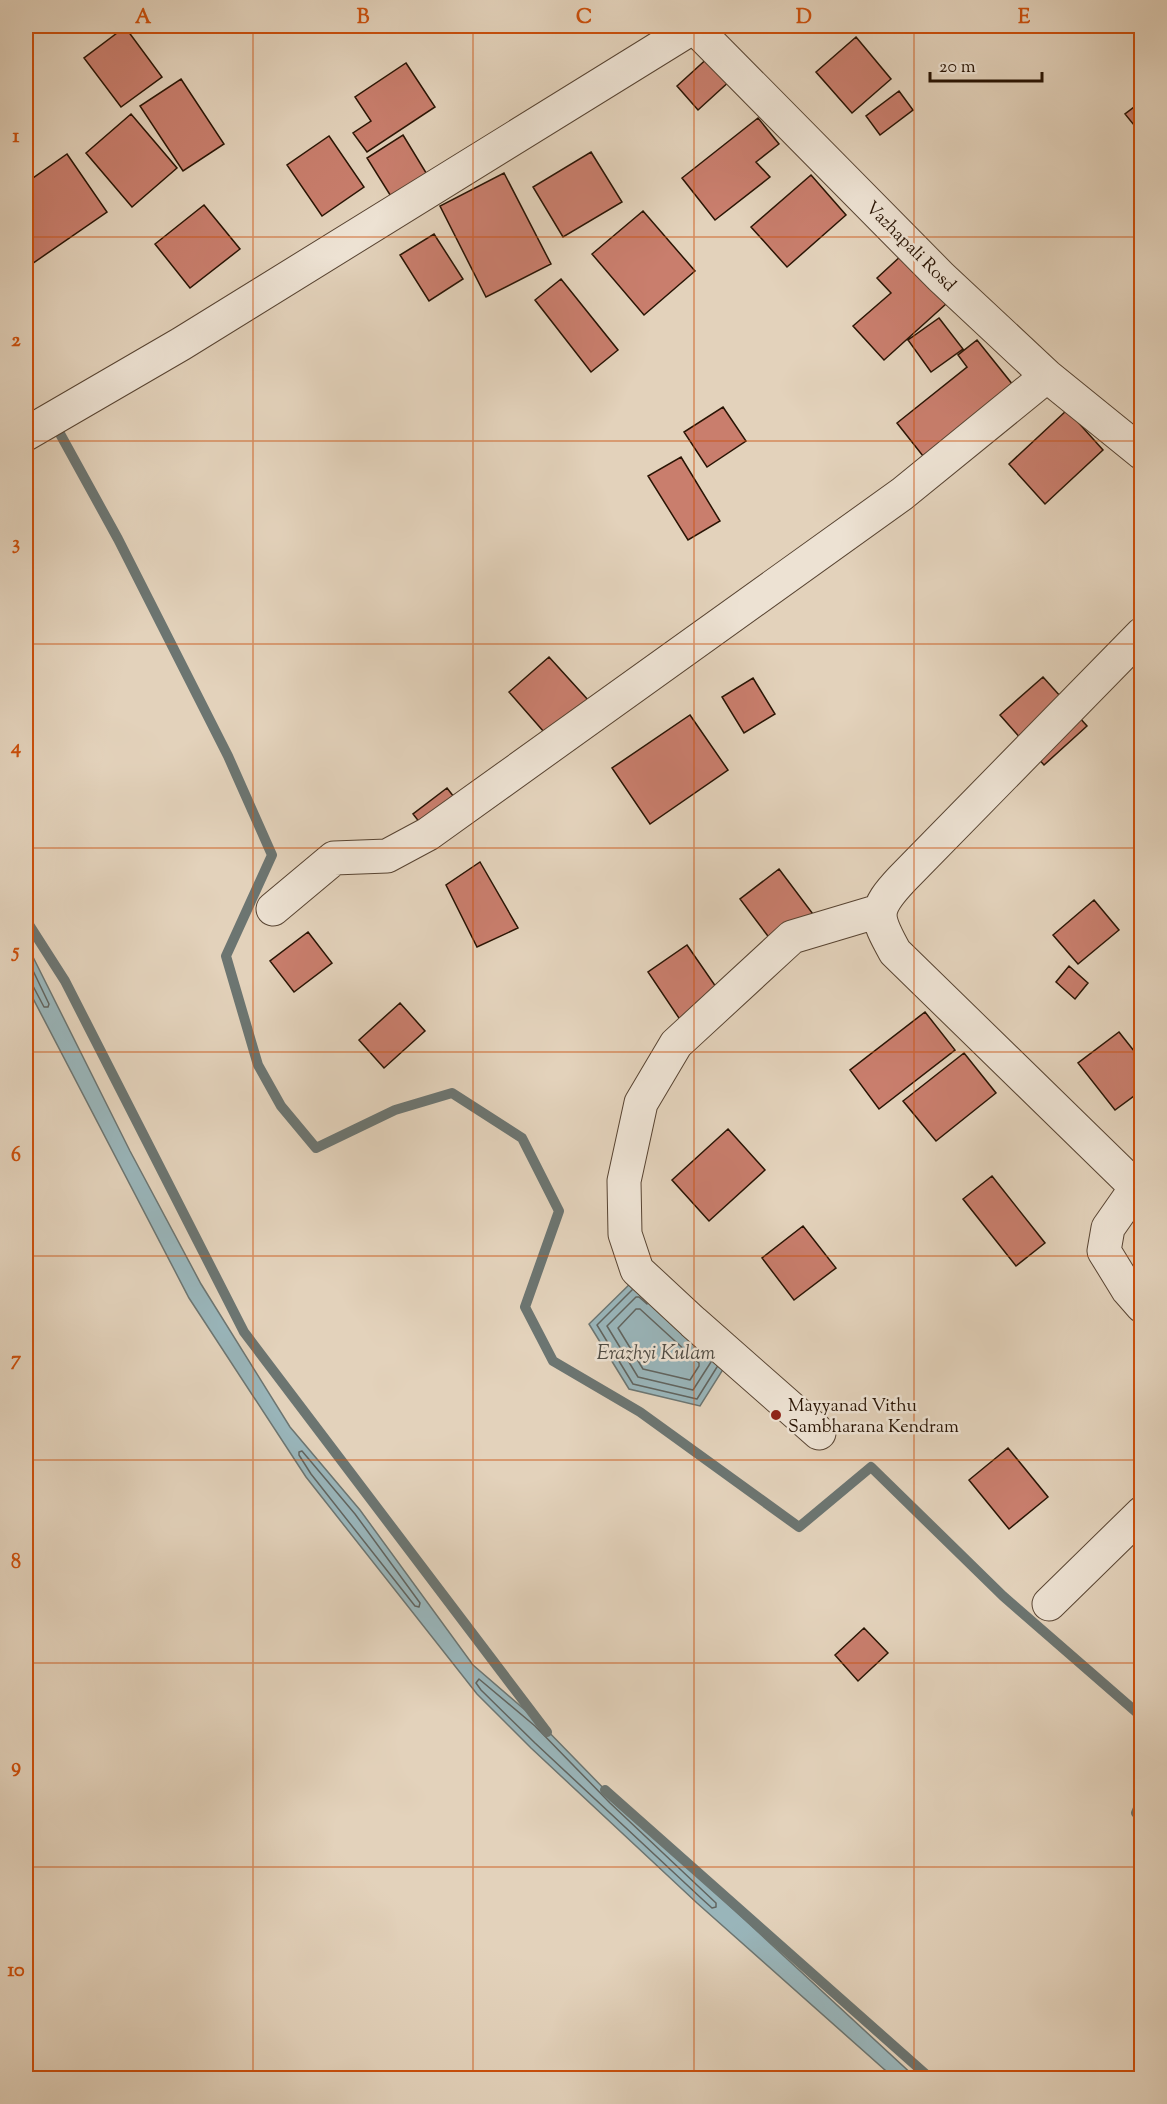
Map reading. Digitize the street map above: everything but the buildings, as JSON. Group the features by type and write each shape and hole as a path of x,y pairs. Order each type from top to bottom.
{"street":[{"name":"Vazhapali Rosd","path":"694,26 941,277 1047,376 1142,453"},
{"path":"26,434 181,344 694,26"},
{"path":"273,909 334,858 387,856 428,834 902,494 1047,376"},
{"path":"1142,634 902,879 889,894 879,911 882,929 895,952 1139,1191 1108,1228 1104,1251 1128,1290 1142,1306"},
{"path":"819,1433 637,1270 625,1234 624,1181 641,1103 676,1044 792,937 879,911"},
{"path":"1049,1604 1142,1513"}],"water":[{"path":"26,943 130,1151 201,1284 290,1427 360,1510 473,1665 539,1722 614,1799 916,2078 894,2078 697,1903 531,1748 477,1694 306,1477 189,1298 26,985"},
{"name":"Erazhyi Kulam","path":"637,1277 729,1360 700,1406 629,1389 589,1324"}],"waterway":[{"path":"53,421 118,539 228,756 272,855 226,956 258,1065 281,1106 316,1148 395,1110 452,1093 522,1138 559,1211 525,1307 553,1361 640,1412 799,1527 871,1467 1003,1596 1142,1717"},
{"path":"26,920 65,981 244,1332 547,1732"},
{"path":"605,1790 930,2078"},
{"path":"1142,1799 1136,1813 1142,1816"}],"place":[{"name":"Mayyanad Vithu Sambharana Kendram","path":"776,1415"}]}
